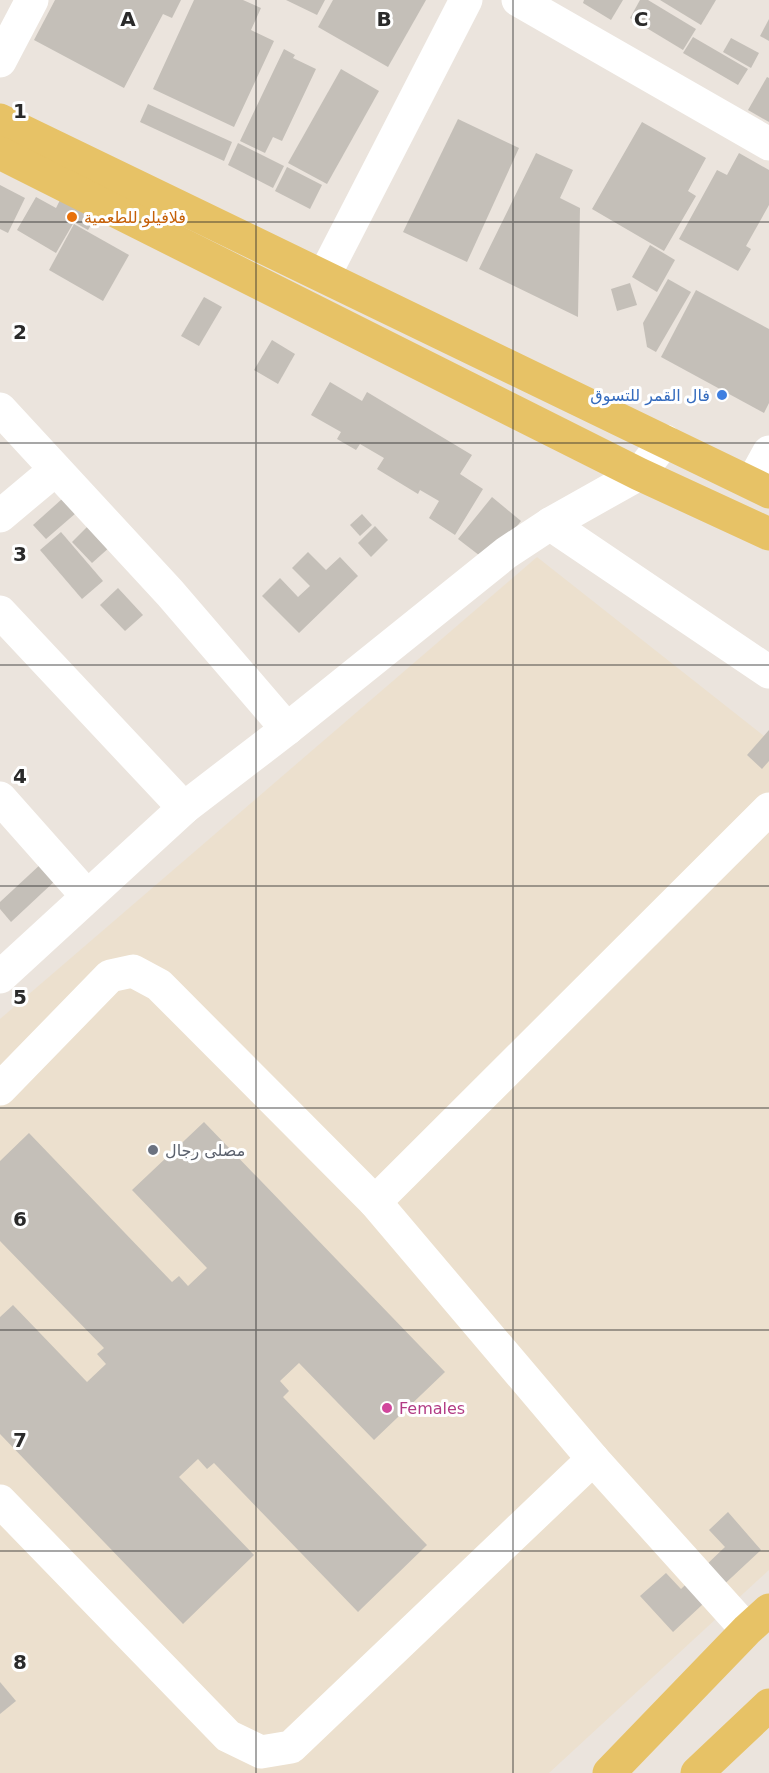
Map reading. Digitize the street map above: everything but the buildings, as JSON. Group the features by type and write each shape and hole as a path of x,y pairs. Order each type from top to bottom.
{"main road":[{"path":"0,120 760,487"},
{"path":"0,153 639,474 769,534"},
{"path":"609,1773 758,1620"},
{"path":"697,1773 769,1705"}],"street":[{"path":"0,61 32,0"},
{"path":"324,276 466,0"},
{"path":"518,0 769,144"},
{"path":"0,409 170,592 286,729"},
{"path":"0,977 184,808 506,553 550,524 639,474 665,441"},
{"path":"760,487 769,452"},
{"path":"0,516 55,470"},
{"path":"550,524 769,672"},
{"path":"0,612 184,808"},
{"path":"0,798 87,896"},
{"path":"375,1202 769,809"},
{"path":"0,1089 110,976 133,971 159,985 375,1202 593,1460 758,1620"},
{"path":"0,1501 228,1736 261,1752 291,1747 593,1460"}],"shaded area":[{"path":"537,557 769,740 769,1570 549,1773 0,1773 0,1019"}],"place":[{"name":"فلافيلو للطعمية","path":"72,217"},
{"name":"فال القمر للتسوق","path":"722,395"},
{"name":"مصلى رجال","path":"153,1150"},
{"name":"Females","path":"387,1408"}]}
